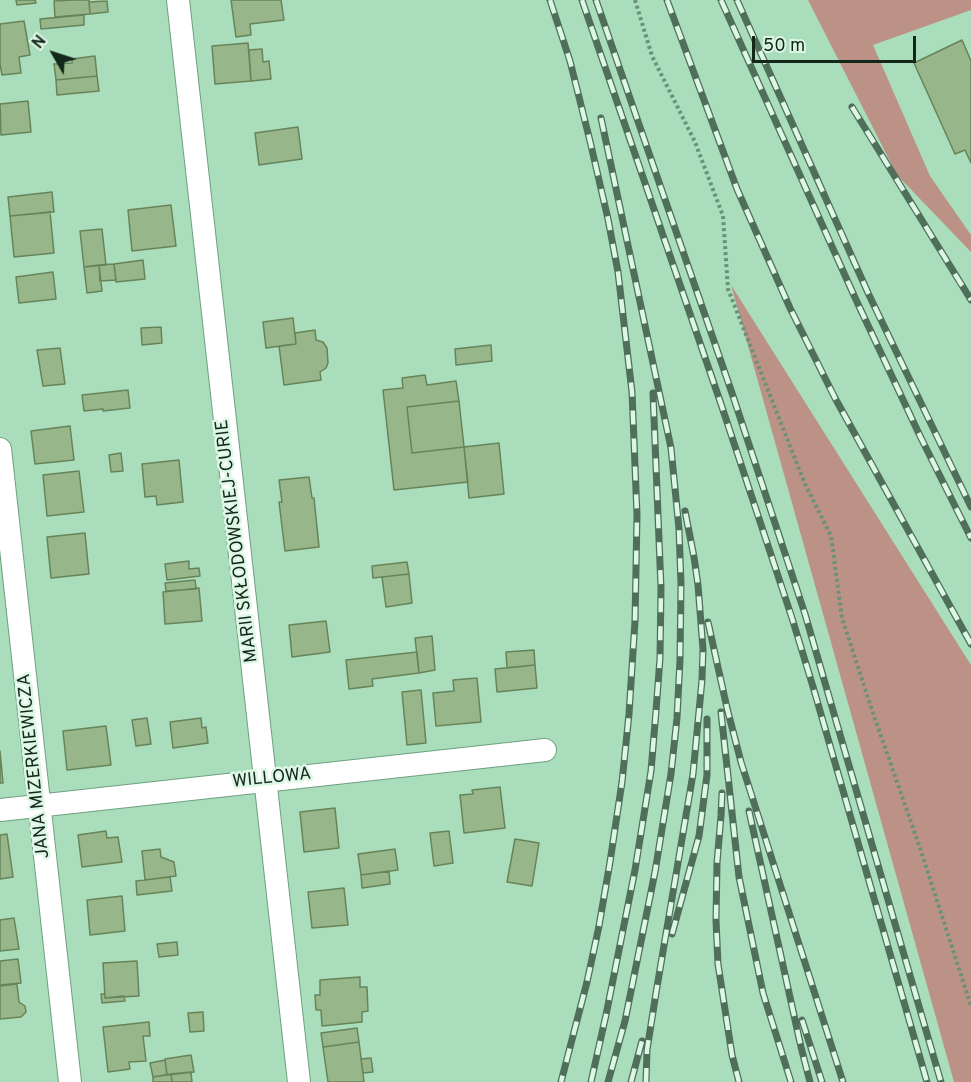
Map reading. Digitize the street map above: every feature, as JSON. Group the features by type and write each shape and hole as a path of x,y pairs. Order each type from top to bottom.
{"street":[{"name":"MARII SKŁODOWSKIEJ-CURIE","path":"178,0 299,1082"},
{"name":"JANA MIZERKIEWICZA","path":"0,449 70,1082"},
{"name":"WILLOWA","path":"0,810 545,750"}],"path":[{"path":"635,0 652,57 695,142 723,216 728,289 805,484 831,536 842,618 971,1006"}],"shaded area":[{"path":"808,0 971,0 971,10 873,45 930,176 971,235 971,252 897,175"},
{"path":"731,285 971,665 971,1082 954,1082"}],"building":[{"path":"16,0 35,0 36,3 17,5"},
{"path":"89,0 90,14 55,17 54,1"},
{"path":"231,0 281,0 284,20 250,24 251,35 236,37"},
{"path":"107,1 108,12 90,14 89,2"},
{"path":"84,15 84,25 41,29 40,19"},
{"path":"24,21 30,55 19,57 21,73 2,75 0,24"},
{"path":"962,40 971,61 971,163 965,150 955,154 914,63"},
{"path":"248,43 251,81 215,84 212,46"},
{"path":"262,49 263,62 269,61 271,79 251,81 249,50"},
{"path":"95,56 97,76 56,80 54,64 72,63 72,59"},
{"path":"97,76 99,91 57,95 56,80"},
{"path":"28,101 31,132 1,135 0,104"},
{"path":"298,127 302,159 259,165 255,133"},
{"path":"52,192 54,212 10,216 8,197"},
{"path":"171,205 176,246 132,251 128,210"},
{"path":"50,212 54,253 14,257 10,216"},
{"path":"102,229 106,265 84,267 80,231"},
{"path":"143,260 145,279 116,282 114,264"},
{"path":"114,264 116,280 100,281 99,265"},
{"path":"99,265 102,291 87,293 84,267"},
{"path":"53,272 56,299 19,303 16,277"},
{"path":"293,318 296,344 266,348 263,322"},
{"path":"161,327 162,343 142,345 141,328"},
{"path":"315,330 316,340 323,342 327,348 328,363 326,368 320,372 321,380 284,385 279,346 296,344 295,333"},
{"path":"491,345 492,361 456,365 455,349"},
{"path":"60,348 65,384 43,386 37,350"},
{"path":"425,375 427,385 456,381 459,401 407,407 412,453 464,447 468,482 394,490 383,390 403,388 402,378"},
{"path":"128,390 130,408 84,411 82,395"},
{"path":"459,401 464,447 412,453 407,407"},
{"path":"70,426 74,460 35,464 31,431"},
{"path":"499,443 504,494 469,498 464,447"},
{"path":"121,453 123,471 111,472 109,455"},
{"path":"179,460 183,502 157,505 156,496 145,497 142,464"},
{"path":"79,471 84,512 47,516 43,475"},
{"path":"309,477 312,498 314,498 319,547 285,551 279,502 282,502 279,480"},
{"path":"85,533 89,574 51,578 47,537"},
{"path":"189,561 189,569 199,568 200,576 167,580 165,564"},
{"path":"407,562 409,574 373,578 372,566"},
{"path":"409,574 412,603 386,607 382,577"},
{"path":"195,580 196,589 166,591 165,583"},
{"path":"199,588 202,621 165,624 163,592"},
{"path":"326,621 330,652 292,657 289,625"},
{"path":"432,636 435,670 419,673 415,638"},
{"path":"534,650 535,665 507,668 506,652"},
{"path":"417,652 419,673 372,679 373,686 349,689 346,660"},
{"path":"535,665 537,688 497,692 495,669"},
{"path":"477,678 481,722 436,726 433,693 454,691 453,680"},
{"path":"421,690 426,743 407,745 402,692"},
{"path":"147,718 151,744 136,746 132,720"},
{"path":"201,718 202,728 206,727 208,743 173,748 170,722"},
{"path":"106,726 111,765 67,770 63,731"},
{"path":"0,751 3,783 0,783"},
{"path":"500,787 505,828 464,833 460,795 473,794 472,790"},
{"path":"335,808 339,848 304,852 300,812"},
{"path":"106,831 107,838 118,837 122,862 82,867 78,835"},
{"path":"449,831 453,863 434,866 430,833"},
{"path":"7,834 13,877 0,879 0,835"},
{"path":"515,839 539,843 532,886 507,882"},
{"path":"160,849 161,857 174,862 176,876 145,880 142,851"},
{"path":"395,849 398,870 361,875 358,854"},
{"path":"389,871 390,884 362,888 361,875"},
{"path":"170,877 172,891 137,895 136,881"},
{"path":"344,888 348,925 312,928 308,892"},
{"path":"122,896 125,931 90,935 87,900"},
{"path":"14,918 19,949 0,951 0,920"},
{"path":"177,942 178,955 159,957 157,944"},
{"path":"18,959 21,983 0,985 0,961"},
{"path":"137,961 139,996 105,998 103,963"},
{"path":"360,977 360,987 367,987 368,1011 362,1012 362,1022 322,1026 321,1010 316,1010 315,995 320,995 320,980"},
{"path":"17,984 19,1002 25,1006 26,1012 21,1017 0,1019 0,986"},
{"path":"101,994 105,994 105,998 124,996 125,1001 102,1003"},
{"path":"203,1012 204,1031 190,1032 188,1013"},
{"path":"149,1022 150,1036 143,1036 146,1061 129,1062 130,1069 108,1072 103,1027"},
{"path":"357,1028 359,1042 323,1047 321,1033"},
{"path":"359,1042 364,1082 328,1082 323,1047"},
{"path":"191,1055 194,1072 167,1075 165,1059"},
{"path":"371,1058 373,1072 363,1073 361,1059"},
{"path":"165,1060 167,1075 153,1077 150,1063"},
{"path":"191,1072 192,1082 172,1082 171,1074"},
{"path":"171,1074 172,1082 153,1082 153,1077"}],"railway":[{"path":"550,0 570,61 608,219 618,272 632,392 637,515 635,621 622,782 599,926 561,1082"},
{"path":"582,0 792,618 927,1082"},
{"path":"596,0 733,396 805,614 941,1082"},
{"path":"667,0 737,189 790,308 835,398 971,644"},
{"path":"721,0 857,302 971,538"},
{"path":"737,0 869,295 971,507"},
{"path":"852,107 971,300"},
{"path":"601,118 671,448 679,529 681,584 677,718 671,774 655,872 625,1021 608,1082"},
{"path":"591,1082 635,870 651,771 660,658 661,588 653,393"},
{"path":"646,1082 647,1050 693,774 702,680 703,649 698,585 685,511"},
{"path":"708,622 741,762 843,1082"},
{"path":"721,712 739,877 763,993 791,1082"},
{"path":"672,934 699,836 707,775 707,719"},
{"path":"722,793 717,863 718,964 732,1055 739,1082"},
{"path":"749,811 810,1082"},
{"path":"802,1020 822,1082"},
{"path":"631,1082 642,1041"}]}
